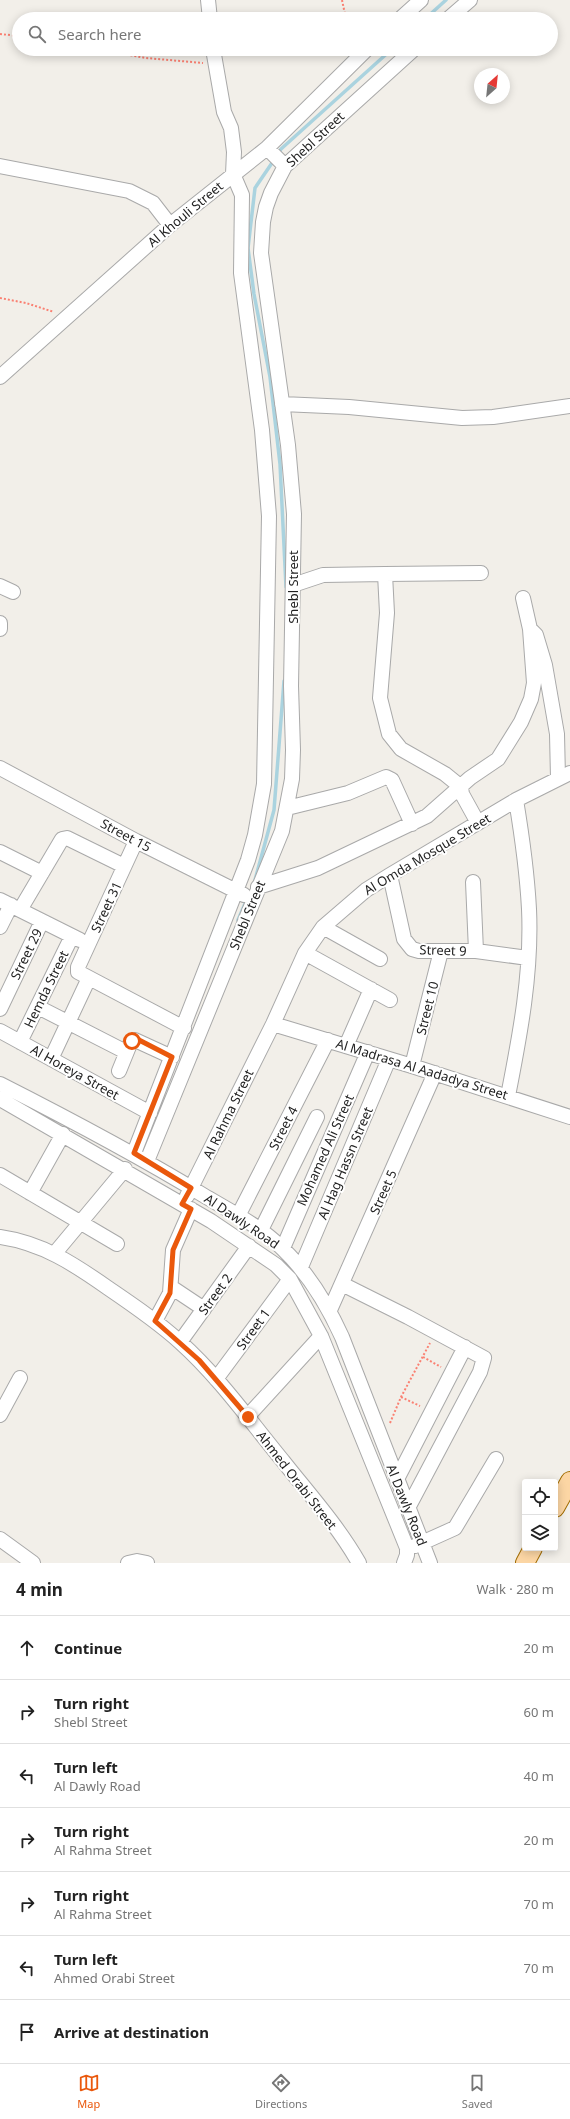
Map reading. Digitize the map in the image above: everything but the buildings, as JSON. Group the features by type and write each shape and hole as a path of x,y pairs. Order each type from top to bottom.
{"main road":[{"path":"558,1503 570,1481"},
{"path":"525,1563 531,1551"}],"street":[{"path":"208,0 209,12"},
{"path":"408,12 421,0"},
{"path":"456,12 470,0"},
{"path":"213,56 224,112 231,128 234,152 233,174"},
{"name":"Al Khouli Street","path":"0,376 170,225 233,174 268,150 360,56"},
{"name":"Shebl Street","path":"147,1161 282,831 287,808 293,750 291,719 294,514 282,404 261,245 266,207 283,165 406,56"},
{"path":"268,150 283,165"},
{"path":"0,166 129,191 153,203 170,225"},
{"name":"Shebl Street","path":"134,1153 184,1028 236,890 255,835 264,784 269,516 262,430 241,273 243,204 239,187 233,174"},
{"path":"282,404 349,407 462,418 493,417 570,406"},
{"path":"293,585 323,575 481,573"},
{"path":"385,574 387,613 380,698 388,734 401,749 445,774 461,787 462,794 478,823"},
{"path":"256,893 318,868 412,824 439,807 461,787 498,759 521,722 531,699 534,683 530,629 524,598"},
{"path":"0,623 0,629"},
{"path":"530,629 536,635 546,665 556,734 564,775"},
{"name":"Street 15","path":"0,768 136,841 236,890 256,893"},
{"name":"Al Omda Mosque Street","path":"273,1024 305,953 323,927 366,890 516,800 564,775"},
{"path":"287,808 348,793 386,777 392,780 412,824"},
{"path":"508,1096 524,1009 528,958 529,910 524,854 516,800"},
{"path":"0,927 10,905 42,873 62,839 67,838 124,866"},
{"name":"Street 31","path":"51,1058 68,1022 84,976 78,967 136,841"},
{"path":"0,852 42,873"},
{"name":"Street 9","path":"390,875 404,939 407,945 419,951 476,951 528,958"},
{"path":"473,882 476,951"},
{"path":"10,905 89,944"},
{"name":"Street 29","path":"0,1009 42,921"},
{"path":"323,927 380,959"},
{"name":"Hemda Street","path":"20,1042 72,936"},
{"name":"Street 10","path":"412,1066 441,951"},
{"path":"305,953 390,1000"},
{"path":"84,976 184,1028"},
{"path":"346,1046 371,989"},
{"path":"38,1007 126,1052"},
{"name":"Al Madrasa Al Aadadya Street","path":"273,1024 368,1052 570,1117"},
{"name":"Al Rahma Street","path":"155,1321 164,1306 171,1287 173,1250 191,1188 273,1024"},
{"name":"Al Horeya Street","path":"0,1031 150,1113"},
{"path":"119,1071 132,1041 139,1040 172,1057"},
{"name":"Street 4","path":"238,1216 328,1040"},
{"name":"Mohamed Ali Street","path":"282,1248 368,1052"},
{"name":"Al Hag Hassn Street","path":"301,1267 388,1059"},
{"name":"Street 5","path":"330,1310 435,1073"},
{"name":"Al Dawly Road","path":"0,1084 134,1153 238,1216 261,1230 301,1267 330,1310 342,1337 396,1479 430,1563"},
{"name":"Al Dawly Road","path":"0,1099 125,1169 187,1206 276,1265 290,1279 321,1336 407,1548 404,1563"},
{"path":"261,1230 317,1117"},
{"path":"30,1193 63,1134"},
{"path":"55,1253 125,1169"},
{"path":"0,1175 117,1244"},
{"name":"Ahmed Orabi Street","path":"0,1237 29,1243 55,1253 80,1268 155,1321 180,1342 216,1379 248,1417 320,1507 359,1563"},
{"name":"Street 2","path":"180,1342 249,1246"},
{"name":"Street 1","path":"216,1379 290,1279"},
{"path":"342,1284 482,1356 484,1362 408,1508"},
{"path":"171,1287 204,1309"},
{"path":"248,1417 321,1336"},
{"path":"396,1479 433,1412 465,1347"},
{"path":"0,1415 20,1378"},
{"path":"407,1548 422,1544 455,1528 496,1459"},
{"path":"0,1539 33,1563"},
{"path":"128,1563 137,1561 146,1563"}],"path":[{"path":"342,0 345,12"},
{"path":"0,34 12,35"},
{"path":"135,56 214,64"},
{"path":"0,298 26,303 67,316"},
{"path":"382,1443 401,1397 436,1332"},
{"path":"423,1357 451,1373"},
{"path":"401,1397 433,1412"}],"waterway":[{"path":"433,12 446,0"},
{"path":"277,155 281,149 384,56"},
{"path":"274,160 255,188 248,248 254,294 270,377 280,464 286,587"},
{"path":"255,880 274,810 284,681"},
{"path":"238,920 247,899"}],"route":[{"path":"132,1041 139,1040 172,1057 134,1153 191,1188 182,1204 191,1209 173,1250 170,1293 155,1321 199,1360 248,1417"}]}
